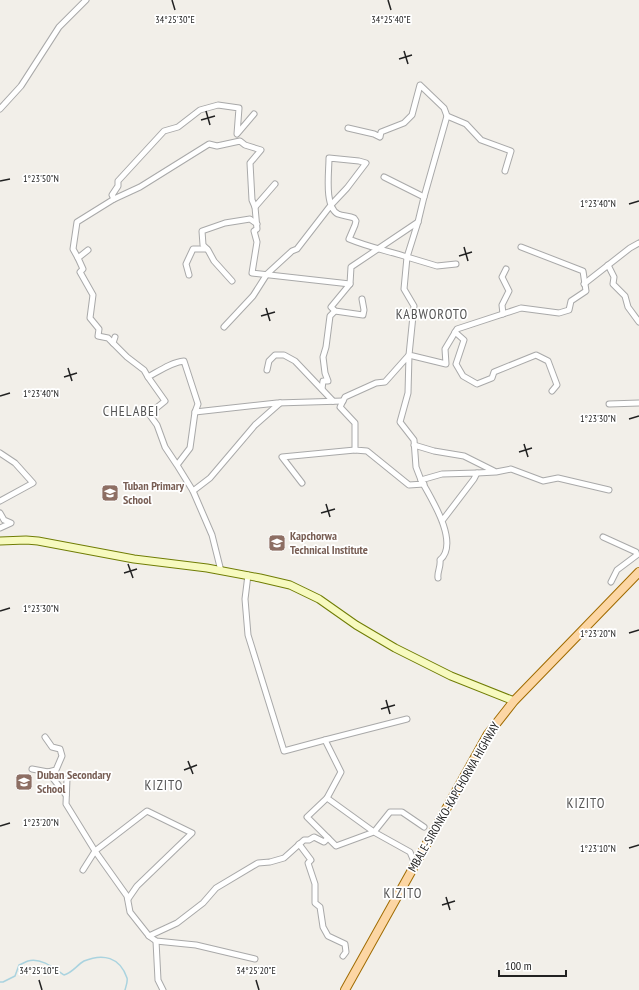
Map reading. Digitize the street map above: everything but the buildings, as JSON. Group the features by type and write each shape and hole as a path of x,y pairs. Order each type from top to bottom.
{"main road":[{"name":"MBALE-SIRONKO-KAPCHORWA HIGHWAY","path":"345,990 488,734 514,701 639,572"}],"street":[{"path":"0,109 21,86 59,27 86,0"},
{"path":"348,128 374,134 380,137 381,132 404,123 412,115 420,85 444,108 447,116 407,257 404,289 414,306 409,355 408,393 400,422 414,440 416,467 422,482 439,512 446,536 447,544 444,557 440,560 441,566 438,578"},
{"path":"114,199 112,195 118,186 118,181 164,131 178,127 200,110 218,105 240,108 237,134 254,114"},
{"path":"447,116 466,124 481,140 511,151 505,171"},
{"path":"222,571 212,535 193,491 165,447 157,425 149,414 166,401 144,370 127,357 108,338 98,336 99,329 90,318 93,295 80,272 83,269 74,250 77,222 114,199 140,187 209,144 217,146 240,141 245,145 261,150 250,163 252,200 255,207 257,224 257,228 254,231 257,242 252,273 350,284"},
{"path":"224,327 253,296 267,275 292,250 297,249 331,205 366,164 358,161 329,158 328,189 331,205 339,214 354,218 356,221 356,225 349,240 437,266 456,264"},
{"path":"384,177 424,197"},
{"path":"255,207 275,184"},
{"path":"232,281 214,261 203,245 202,231 250,219 257,224"},
{"path":"362,299 364,310 362,316 335,311 331,307 350,284 351,267 418,222"},
{"path":"584,284 630,248 639,243"},
{"path":"409,355 446,364 445,349 457,329 522,308 559,313 569,310 571,301 586,291 583,271 521,247"},
{"path":"189,275 186,264 193,249 207,249"},
{"path":"78,258 88,250"},
{"path":"608,265 614,277 613,284 626,296 628,307 639,322"},
{"path":"503,314 502,305 509,291 502,277 506,269"},
{"path":"322,389 323,381 328,381 325,373 323,357 326,347 330,316 335,311"},
{"path":"455,332 464,340 456,364 463,376 477,384 492,378 494,372 536,355 548,361 557,385 552,391"},
{"path":"113,343 115,337"},
{"path":"266,370 269,361 275,355 284,355 295,361 333,401"},
{"path":"355,450 355,423 340,407 343,401 345,398 370,386 385,382 409,355"},
{"path":"148,377 176,362 184,361 198,404 195,412 190,448 177,465"},
{"path":"195,412 280,403 343,401"},
{"path":"193,491 210,478 255,424 280,403"},
{"path":"608,404 639,403"},
{"path":"414,445 434,451 464,456 496,472"},
{"path":"302,483 282,457 355,450 367,451 409,485 422,482 442,474 496,472 510,469 543,481 558,478 609,490"},
{"path":"0,453 15,463 33,483 0,500"},
{"path":"442,521 474,479 476,473"},
{"path":"0,513 4,520 11,523 0,528"},
{"path":"603,537 636,552 637,555 617,570 611,582"},
{"path":"0,542 26,540 38,541 134,559 248,575 290,585 299,588 319,599 356,625 395,648 451,676 514,701"},
{"path":"248,575 245,599 248,635 284,751 407,719"},
{"path":"32,769 48,772 56,770 62,756 60,749 52,747 45,737"},
{"path":"325,740 341,772 327,798 307,817 336,846 374,832 390,812 402,812 424,827"},
{"path":"48,772 66,795"},
{"path":"66,778 66,804 95,851 128,899 130,912 149,936 156,941 196,945 255,959"},
{"path":"327,798 374,832 410,852 415,864"},
{"path":"83,870 95,851 147,811 192,833 137,886 128,899"},
{"path":"149,936 177,923 203,903 216,888 258,863 270,862 284,858 304,840 309,840 314,837 324,842 328,838"},
{"path":"299,844 311,860 308,863 315,884 315,902 320,907 323,927 328,936 345,944 346,952 343,956"},
{"path":"156,941 158,980 163,990"}],"waterway":[{"path":"0,982 15,976 19,965 28,961 33,960 42,962 64,975 70,973 84,961 104,957 115,961 124,971 127,979 125,990"}],"place":[{"name":"Tuban Primary School","path":"110,493"},
{"name":"Kapchorwa Technical Institute","path":"277,543"},
{"name":"Duban Secondary School","path":"24,782"}],"district":[{"name":"KABWOROTO","path":"432,314"},
{"name":"CHELABEI","path":"131,411"},
{"name":"KIZITO","path":"164,785"},
{"name":"KIZITO","path":"586,803"},
{"name":"KIZITO","path":"403,893"}]}
